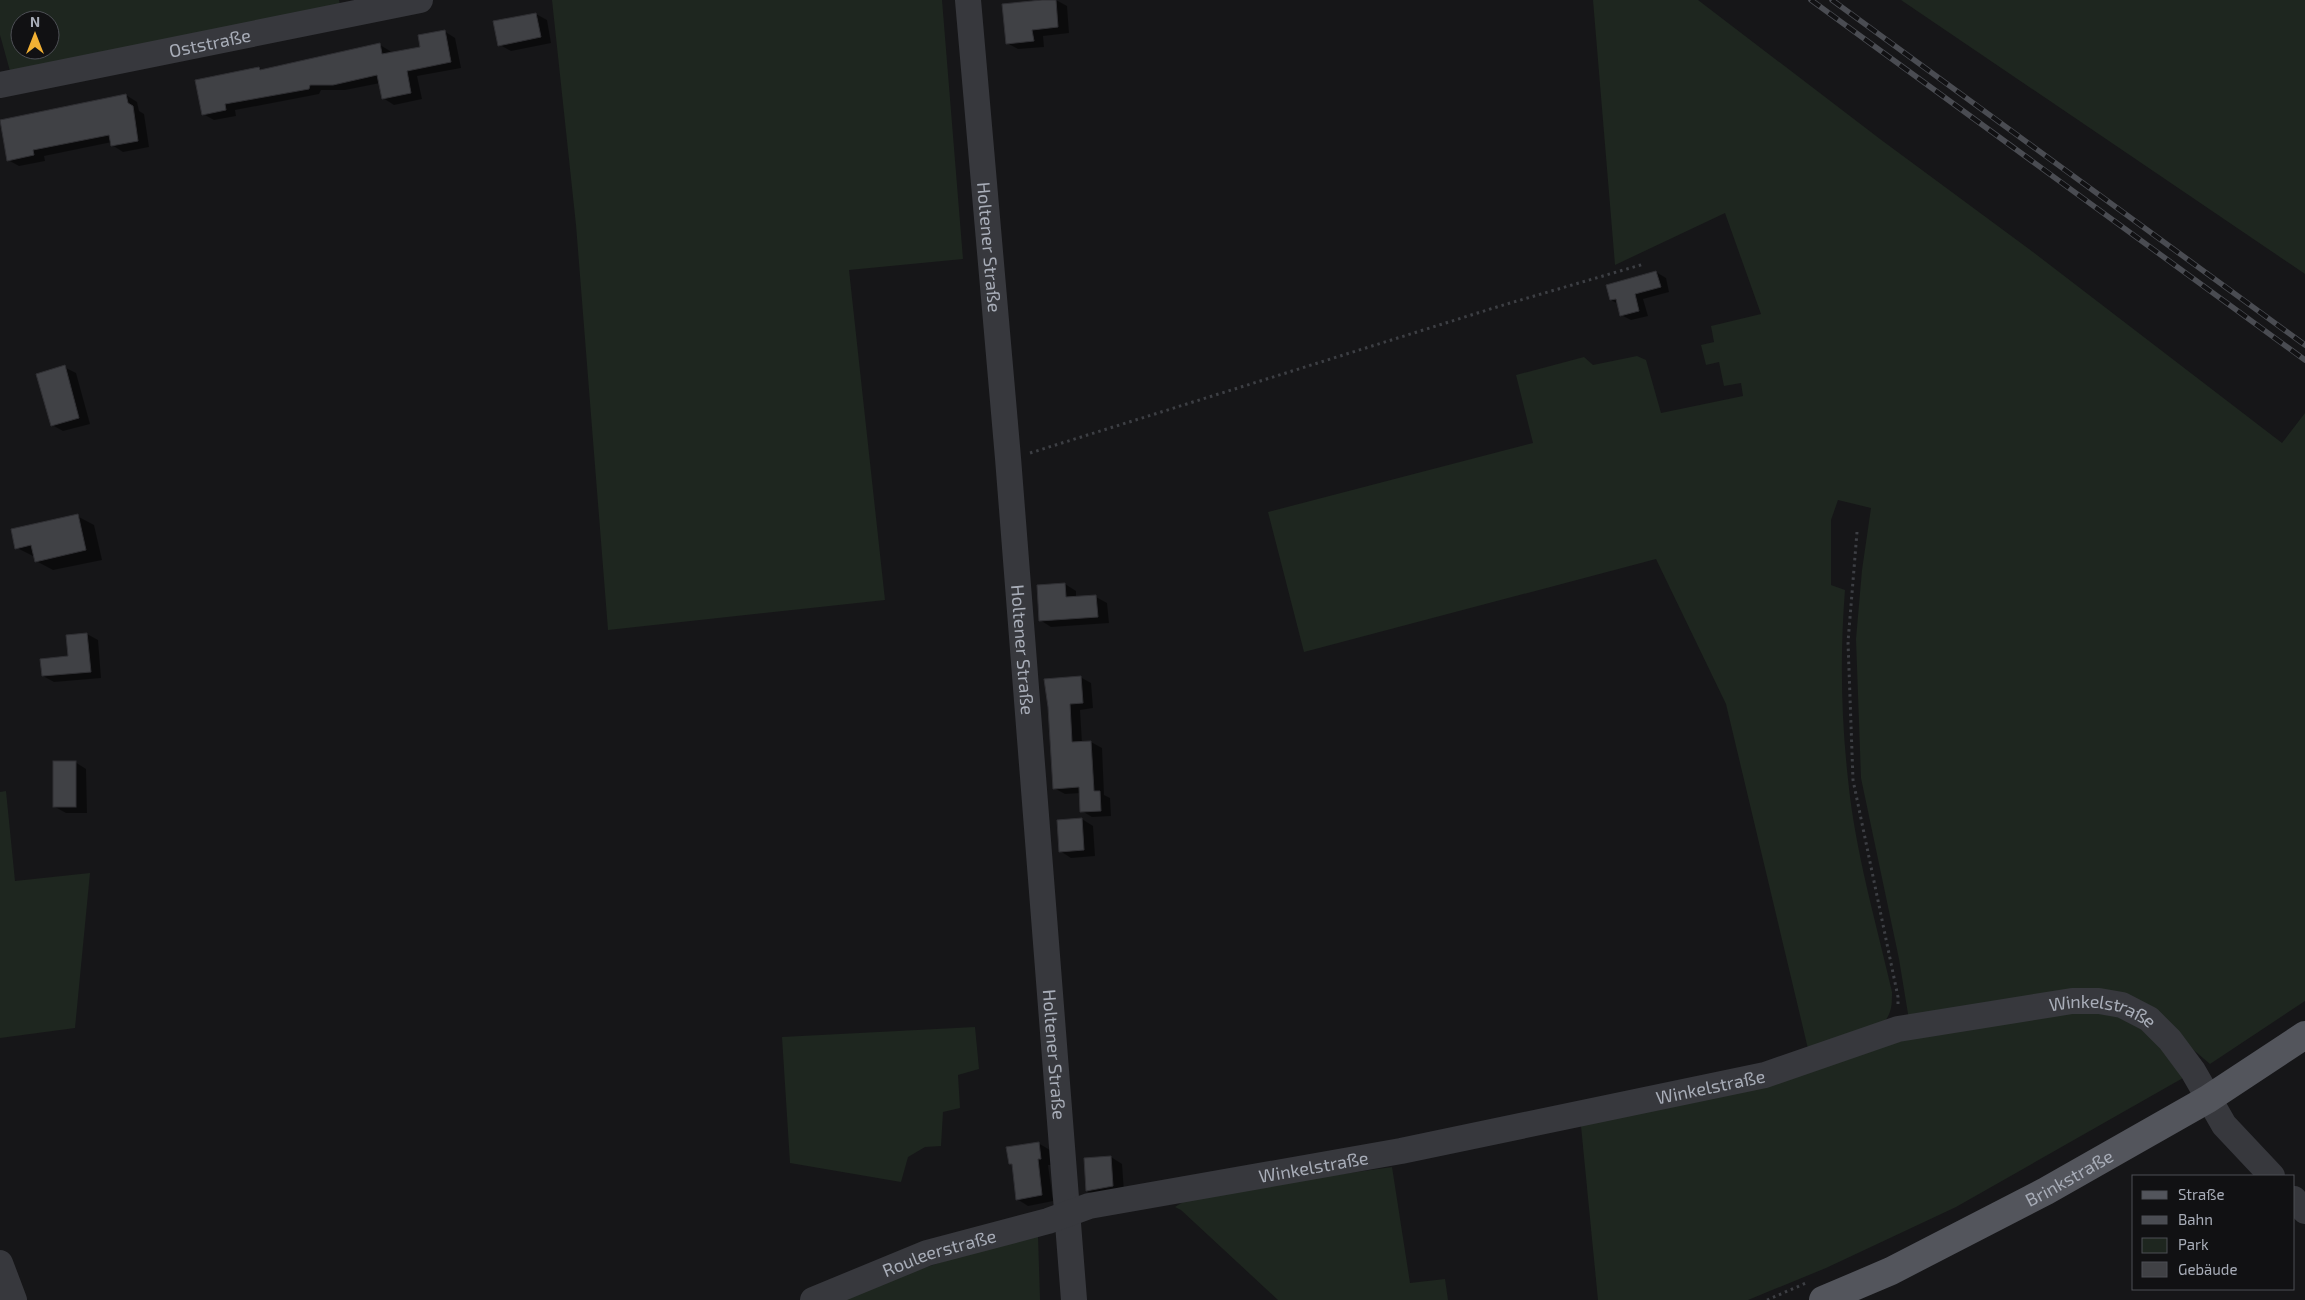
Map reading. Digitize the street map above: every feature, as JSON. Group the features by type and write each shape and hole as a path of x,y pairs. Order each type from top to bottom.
{"main road":[{"name":"Brinkstraße","path":"1815,1292 1891,1271 2038,1195 2208,1099 2305,1035"}],"street":[{"name":"Oststraße","path":"0,85 420,0"},
{"name":"Holtener Straße","path":"968,0 1008,458 1069,1213 1074,1300"},
{"name":"Winkelstraße","path":"1069,1213 1089,1206 1401,1152 1765,1075 1898,1029 2072,1001 2099,1001 2122,1005 2149,1019 2170,1040 2198,1078 2224,1125 2271,1175"},
{"path":"2295,1200 2305,1211"},
{"name":"Rouleerstraße","path":"813,1300 927,1253 1048,1221 1069,1213"},
{"path":"0,1263 14,1300"}],"path":[{"path":"1008,458 1055,446 1490,309 1644,264"},
{"path":"1857,532 1848,642 1853,780 1898,997 1898,1029"},
{"path":"1766,1300 1815,1292"}],"green space":[{"path":"0,0 339,0 340,4 10,71 0,35"},
{"path":"552,0 942,0 963,259 849,270 885,600 608,630 576,225"},
{"path":"1593,0 1698,0 1880,139 2033,252 2282,443 2305,413 2305,1001 2210,1064 2148,1011 1909,1020 1899,959 1861,778 1856,639 1862,570 1871,508 1838,500 1831,520 1831,585 1845,590 1842,684 1844,732 1851,806 1861,860 1892,992 1892,1005 1883,1023 1809,1053 1726,704 1656,559 1304,652 1268,512 1533,443 1516,375 1584,357 1593,365 1637,356 1646,360 1661,413 1743,396 1741,383 1724,386 1719,362 1706,365 1701,345 1714,342 1711,326 1761,314 1725,213 1615,265"},
{"path":"1901,0 2305,0 2305,274"},
{"path":"6,791 15,881 90,873 75,1028 0,1038 0,792"},
{"path":"2059,1009 2133,1018 2190,1074 1956,1207 1826,1268 1748,1300 1598,1300 1581,1126 1853,1050"},
{"path":"975,1027 979,1069 958,1075 960,1108 943,1112 941,1146 925,1147 908,1157 901,1182 790,1163 782,1037"},
{"path":"1392,1167 1410,1283 1445,1279 1448,1300 1278,1300 1181,1210 1175,1207 1194,1195"},
{"path":"1038,1236 1040,1300 841,1300 900,1276 951,1259"}],"building":[{"path":"1056,0 1058,27 1032,30 1034,41 1006,44 1002,4"},
{"path":"536,13 541,37 498,46 493,21"},
{"path":"445,30 451,62 407,71 411,93 382,99 377,75 333,85 310,85 309,89 225,104 226,110 202,115 195,80 259,67 260,70 380,43 382,54 420,47 418,35"},
{"path":"126,94 128,103 133,106 138,141 111,146 109,135 33,150 34,155 7,161 0,120"},
{"path":"1656,271 1661,287 1635,294 1639,311 1620,316 1616,299 1610,300 1606,285"},
{"path":"65,365 79,418 51,426 36,374"},
{"path":"78,514 86,550 35,562 31,545 15,549 11,529"},
{"path":"1065,583 1066,597 1096,595 1098,617 1039,621 1037,585"},
{"path":"87,633 91,672 42,676 40,659 68,656 66,635"},
{"path":"1081,676 1083,703 1070,704 1072,742 1091,741 1094,791 1100,791 1101,811 1080,812 1079,787 1053,789 1048,707 1044,679"},
{"path":"53,761 76,761 76,807 53,807"},
{"path":"1082,818 1084,850 1059,852 1057,820"},
{"path":"1039,1142 1041,1159 1038,1159 1042,1195 1016,1200 1012,1164 1009,1164 1006,1147"},
{"path":"1111,1156 1113,1186 1086,1191 1084,1158"}],"railway":[{"path":"1811,0 2305,360"},
{"path":"1832,0 2305,345"}]}
